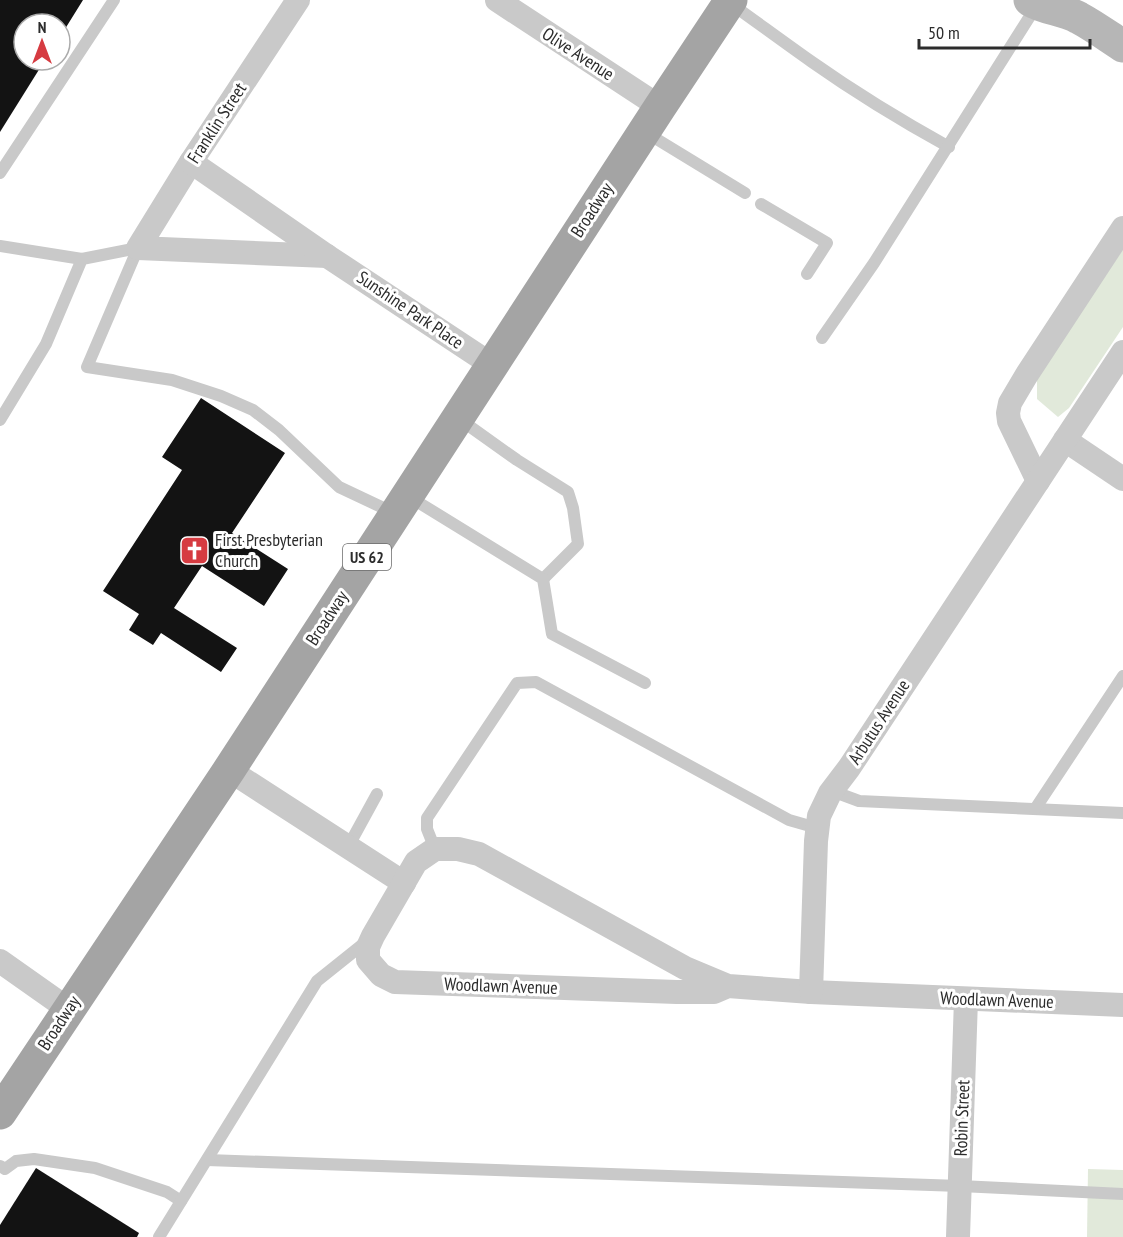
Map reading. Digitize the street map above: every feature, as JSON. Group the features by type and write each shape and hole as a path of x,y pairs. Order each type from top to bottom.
{"main road":[{"name":"Broadway","path":"0,1113 229,770 730,1"}],"street":[{"name":"Franklin Street","path":"138,248 191,162 298,0"},
{"name":"Olive Avenue","path":"497,0 652,119"},
{"path":"1048,3 1079,18 1123,46"},
{"name":"Sunshine Park Place","path":"191,162 492,365"},
{"path":"1038,481 1009,421 1010,403 1123,228"},
{"path":"138,248 327,255"},
{"name":"Arbutus Avenue","path":"811,992 816,841 819,816 832,791 1123,352"},
{"path":"1065,440 1123,479"},
{"path":"229,770 404,883"},
{"name":"Woodlawn Avenue","path":"728,986 714,992 677,992 395,982 381,975 368,960 368,947 416,862 435,849 458,849 479,854 685,968 728,986 811,992 1123,1005"},
{"path":"0,961 68,1009"},
{"name":"Robin Street","path":"958,1237 966,999"}],"lane":[{"path":"0,172 114,0"},
{"path":"730,1 814,63 914,128 949,147"},
{"path":"822,338 1048,3"},
{"path":"652,119 745,193"},
{"path":"761,204 827,243 807,274"},
{"path":"0,246 82,259 138,248"},
{"path":"138,248 87,367 172,380 221,396 253,410 279,430 339,487 401,504 543,579"},
{"path":"0,420 46,344 82,259"},
{"path":"458,418 517,460 568,492 573,508 578,544 543,579"},
{"path":"543,579 552,634 645,683"},
{"path":"1035,809 1123,676"},
{"path":"435,849 427,829 427,818 517,683 524,682 536,682 789,820 818,828"},
{"path":"832,791 859,801 1123,813"},
{"path":"348,847 377,794"},
{"path":"159,1237 317,981 373,936"},
{"path":"2,1170 16,1161 34,1160 95,1168 167,1192 181,1201"},
{"path":"207,1160 960,1186 1123,1194"}],"green space":[{"path":"1123,249 1123,327 1069,408 1058,417 1037,399 1037,377"},
{"path":"1088,1169 1123,1170 1123,1237 1087,1237"}],"building":[{"path":"0,0 83,0 72,18 72,12 12,12 12,72 38,72 0,132"},
{"name":"First Presbyterian Church","path":"201,398 285,453 232,533 288,569 264,606 202,566 174,608 237,648 221,672 161,633 153,645 129,630 139,614 103,591 182,470 162,457"},
{"path":"36,1168 139,1233 137,1237 0,1237 0,1225"}],"place":[{"name":"First Presbyterian Church","path":"194,550"}]}
